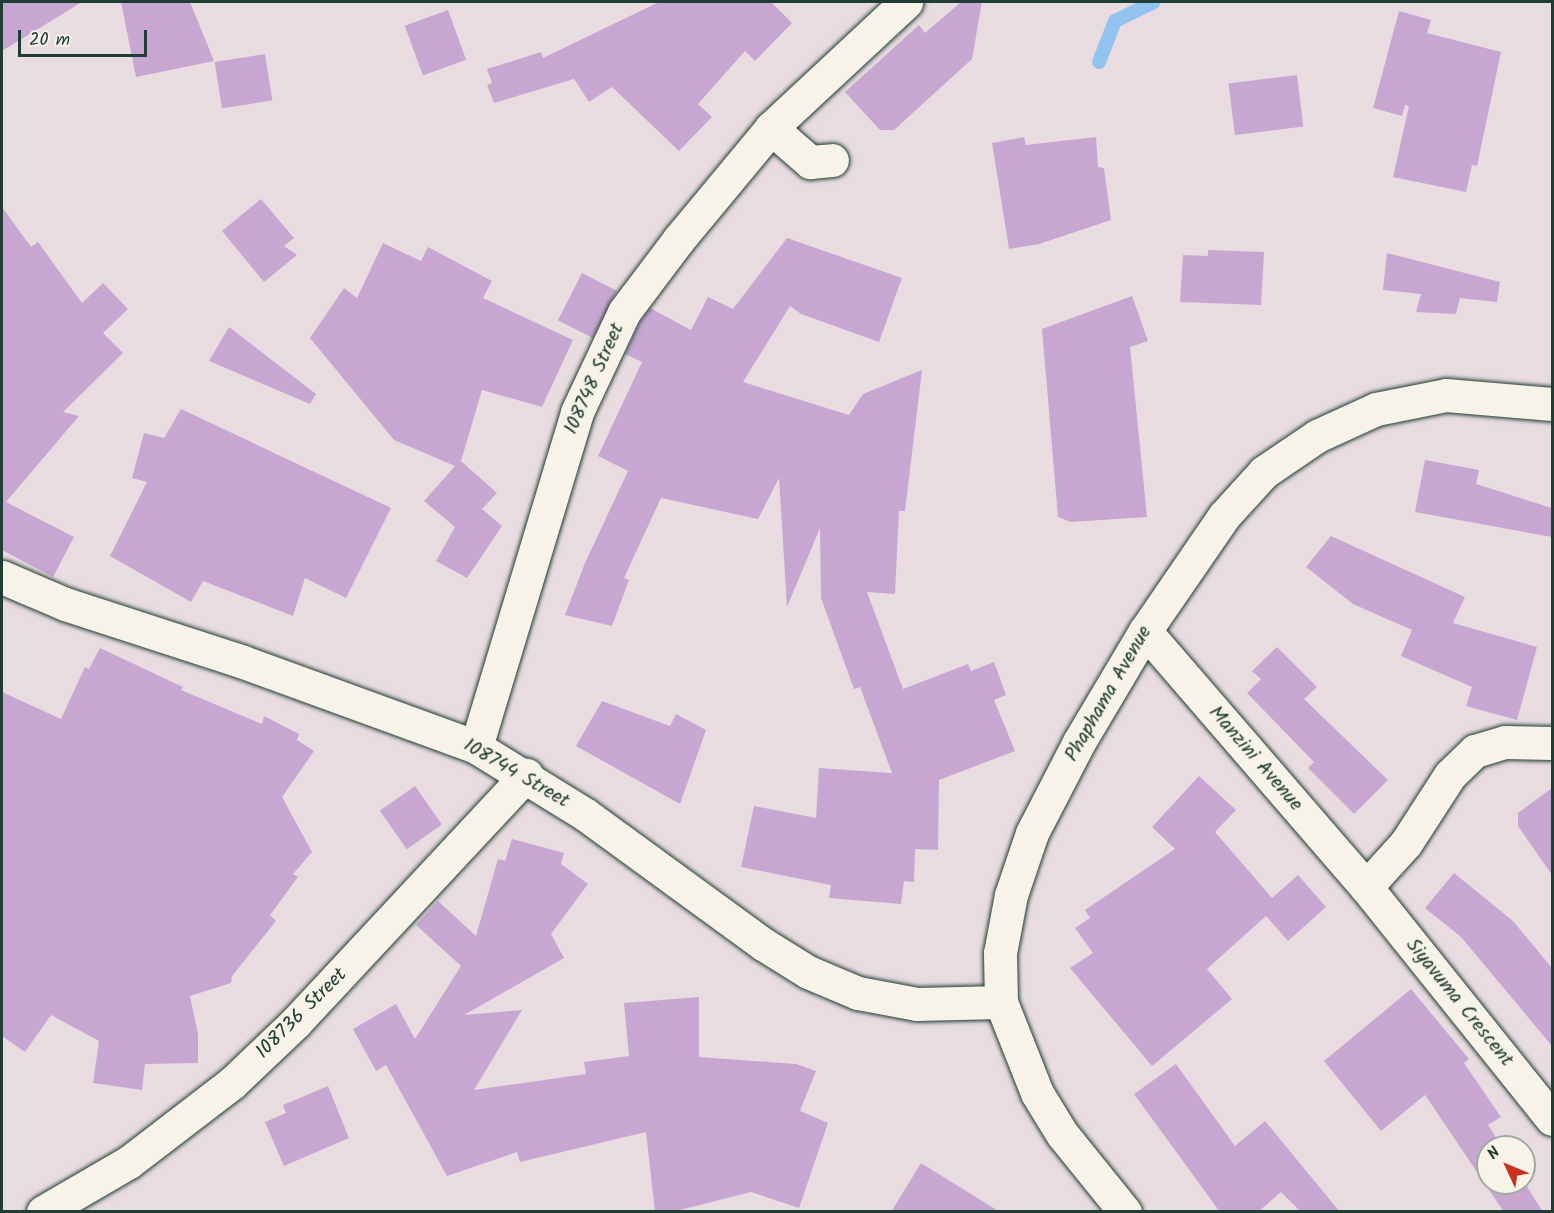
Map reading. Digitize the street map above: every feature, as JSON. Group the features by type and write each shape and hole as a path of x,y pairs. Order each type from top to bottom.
{"street":[{"name":"108748 Street","path":"476,747 556,477 602,352 624,312 672,248 771,128 906,2"},
{"path":"771,128 810,162 832,160"},
{"name":"Phaphama Avenue","path":"1116,1208 1062,1134 1037,1093 1001,1002 1000,952 1011,895 1032,833 1145,631 1224,516 1264,472 1317,436 1376,409 1446,395 1552,404"},
{"name":"108744 Street","path":"2,578 65,604 243,662 476,747 526,775 808,972 858,993 917,1004 1001,1002"},
{"name":"Manzini Avenue","path":"1145,631 1366,886"},
{"path":"1366,886 1406,843 1450,774 1475,751 1505,742 1552,743"},
{"name":"108736 Street","path":"43,1212 129,1162 232,1083 296,1022 526,775"},
{"name":"Siyavuma Crescent","path":"1366,886 1552,1119"}],"building":[{"path":"2,2 82,2 2,51"},
{"path":"121,2 190,2 214,61 136,77"},
{"path":"659,2 771,2 792,23 755,61 745,51 698,104 712,117 679,151 612,87 589,102 574,79 494,103 487,85 492,83 487,69 541,52 543,58"},
{"path":"961,2 982,2 972,59 894,130 880,130 845,92 919,25 925,33"},
{"path":"448,10 466,60 423,76 405,26"},
{"path":"1399,11 1431,20 1427,33 1501,52 1477,166 1472,165 1466,192 1393,177 1409,106 1405,105 1402,116 1373,108"},
{"path":"265,54 272,100 222,108 215,62"},
{"path":"1297,75 1303,127 1235,135 1229,83"},
{"path":"1024,137 1026,145 1096,137 1098,167 1104,168 1111,220 1039,244 1009,249 992,143"},
{"path":"261,199 294,238 284,246 297,255 264,282 222,231"},
{"path":"2,207 31,247 38,242 82,303 103,283 128,309 103,333 123,353 63,412 79,416 6,502 74,537 53,577 2,550"},
{"path":"787,238 902,278 879,342 801,314 790,306 743,382 849,415 863,394 922,370 905,511 899,511 895,594 867,592 903,689 968,664 971,671 994,662 1006,695 994,700 1015,751 939,780 938,850 915,849 914,882 904,881 901,904 829,898 831,885 741,867 754,806 816,818 819,768 892,773 860,687 854,689 821,598 820,528 787,607 779,478 758,519 661,498 624,578 629,580 612,626 565,615 585,563 628,471 598,456 642,362 625,354 640,322 650,308 691,330 708,297 733,309"},
{"path":"383,243 421,261 428,247 492,281 483,298 573,340 542,407 482,390 461,461 497,493 482,509 502,526 467,578 436,561 455,527 424,501 455,466 394,440 310,338 344,288 357,298"},
{"path":"1208,250 1264,252 1261,305 1180,302 1183,255 1208,256"},
{"path":"1387,253 1500,282 1497,302 1460,298 1456,314 1416,312 1421,294 1383,290"},
{"path":"582,273 617,291 593,338 558,320"},
{"path":"1132,296 1148,341 1130,347 1147,517 1071,522 1058,517 1042,329"},
{"path":"229,327 316,394 310,404 209,361"},
{"path":"181,409 391,508 346,598 305,578 293,616 203,581 191,602 110,556 147,482 132,478 144,433 164,438"},
{"path":"1425,460 1479,470 1476,484 1552,508 1552,537 1415,512"},
{"path":"1331,536 1465,597 1453,623 1537,647 1517,720 1466,706 1472,687 1401,656 1412,630 1353,604 1306,567"},
{"path":"1277,647 1317,687 1304,699 1388,780 1354,814 1308,768 1314,762 1247,693 1261,679 1252,671"},
{"path":"100,648 183,687 181,690 262,724 264,716 299,734 297,740 314,751 282,797 312,852 293,874 298,877 270,915 276,921 232,976 231,983 190,996 198,1034 198,1063 145,1064 142,1090 93,1083 99,1041 51,1015 25,1052 2,1036 2,692 61,719 85,667 89,669"},
{"path":"602,701 670,726 676,714 706,730 680,804 576,746"},
{"path":"1199,776 1236,810 1215,832 1272,898 1298,875 1326,907 1288,941 1266,916 1207,969 1232,999 1152,1066 1070,968 1093,953 1075,928 1090,918 1085,910 1175,849 1152,827"},
{"path":"415,786 442,825 407,849 380,811"},
{"path":"1552,788 1552,875 1518,826 1518,813"},
{"path":"512,839 564,853 561,864 588,884 551,934 564,958 464,1015 522,1010 474,1090 586,1074 584,1062 629,1056 624,1003 699,997 699,1057 796,1064 816,1071 800,1111 828,1123 799,1208 751,1192 672,1212 655,1212 646,1132 520,1162 517,1152 447,1176 386,1065 376,1071 353,1029 396,1004 415,1039 461,966 416,925 438,901 476,936 498,859 505,861"},
{"path":"1454,873 1513,921 1552,968 1552,1046 1461,937 1425,908"},
{"path":"1411,989 1469,1059 1464,1063 1501,1117 1488,1125 1494,1135 1476,1135 1476,1171 1425,1095 1381,1131 1324,1061"},
{"path":"1176,1064 1235,1146 1265,1121 1340,1212 1301,1212 1281,1192 1258,1212 1220,1212 1134,1094"},
{"path":"328,1086 349,1138 284,1166 265,1122 286,1113 283,1105"},
{"path":"921,1163 1000,1212 891,1212"},
{"path":"1493,1195 1532,1195 1543,1212 1504,1212"}],"waterway":[{"path":"1099,62 1115,21 1154,2"}]}
